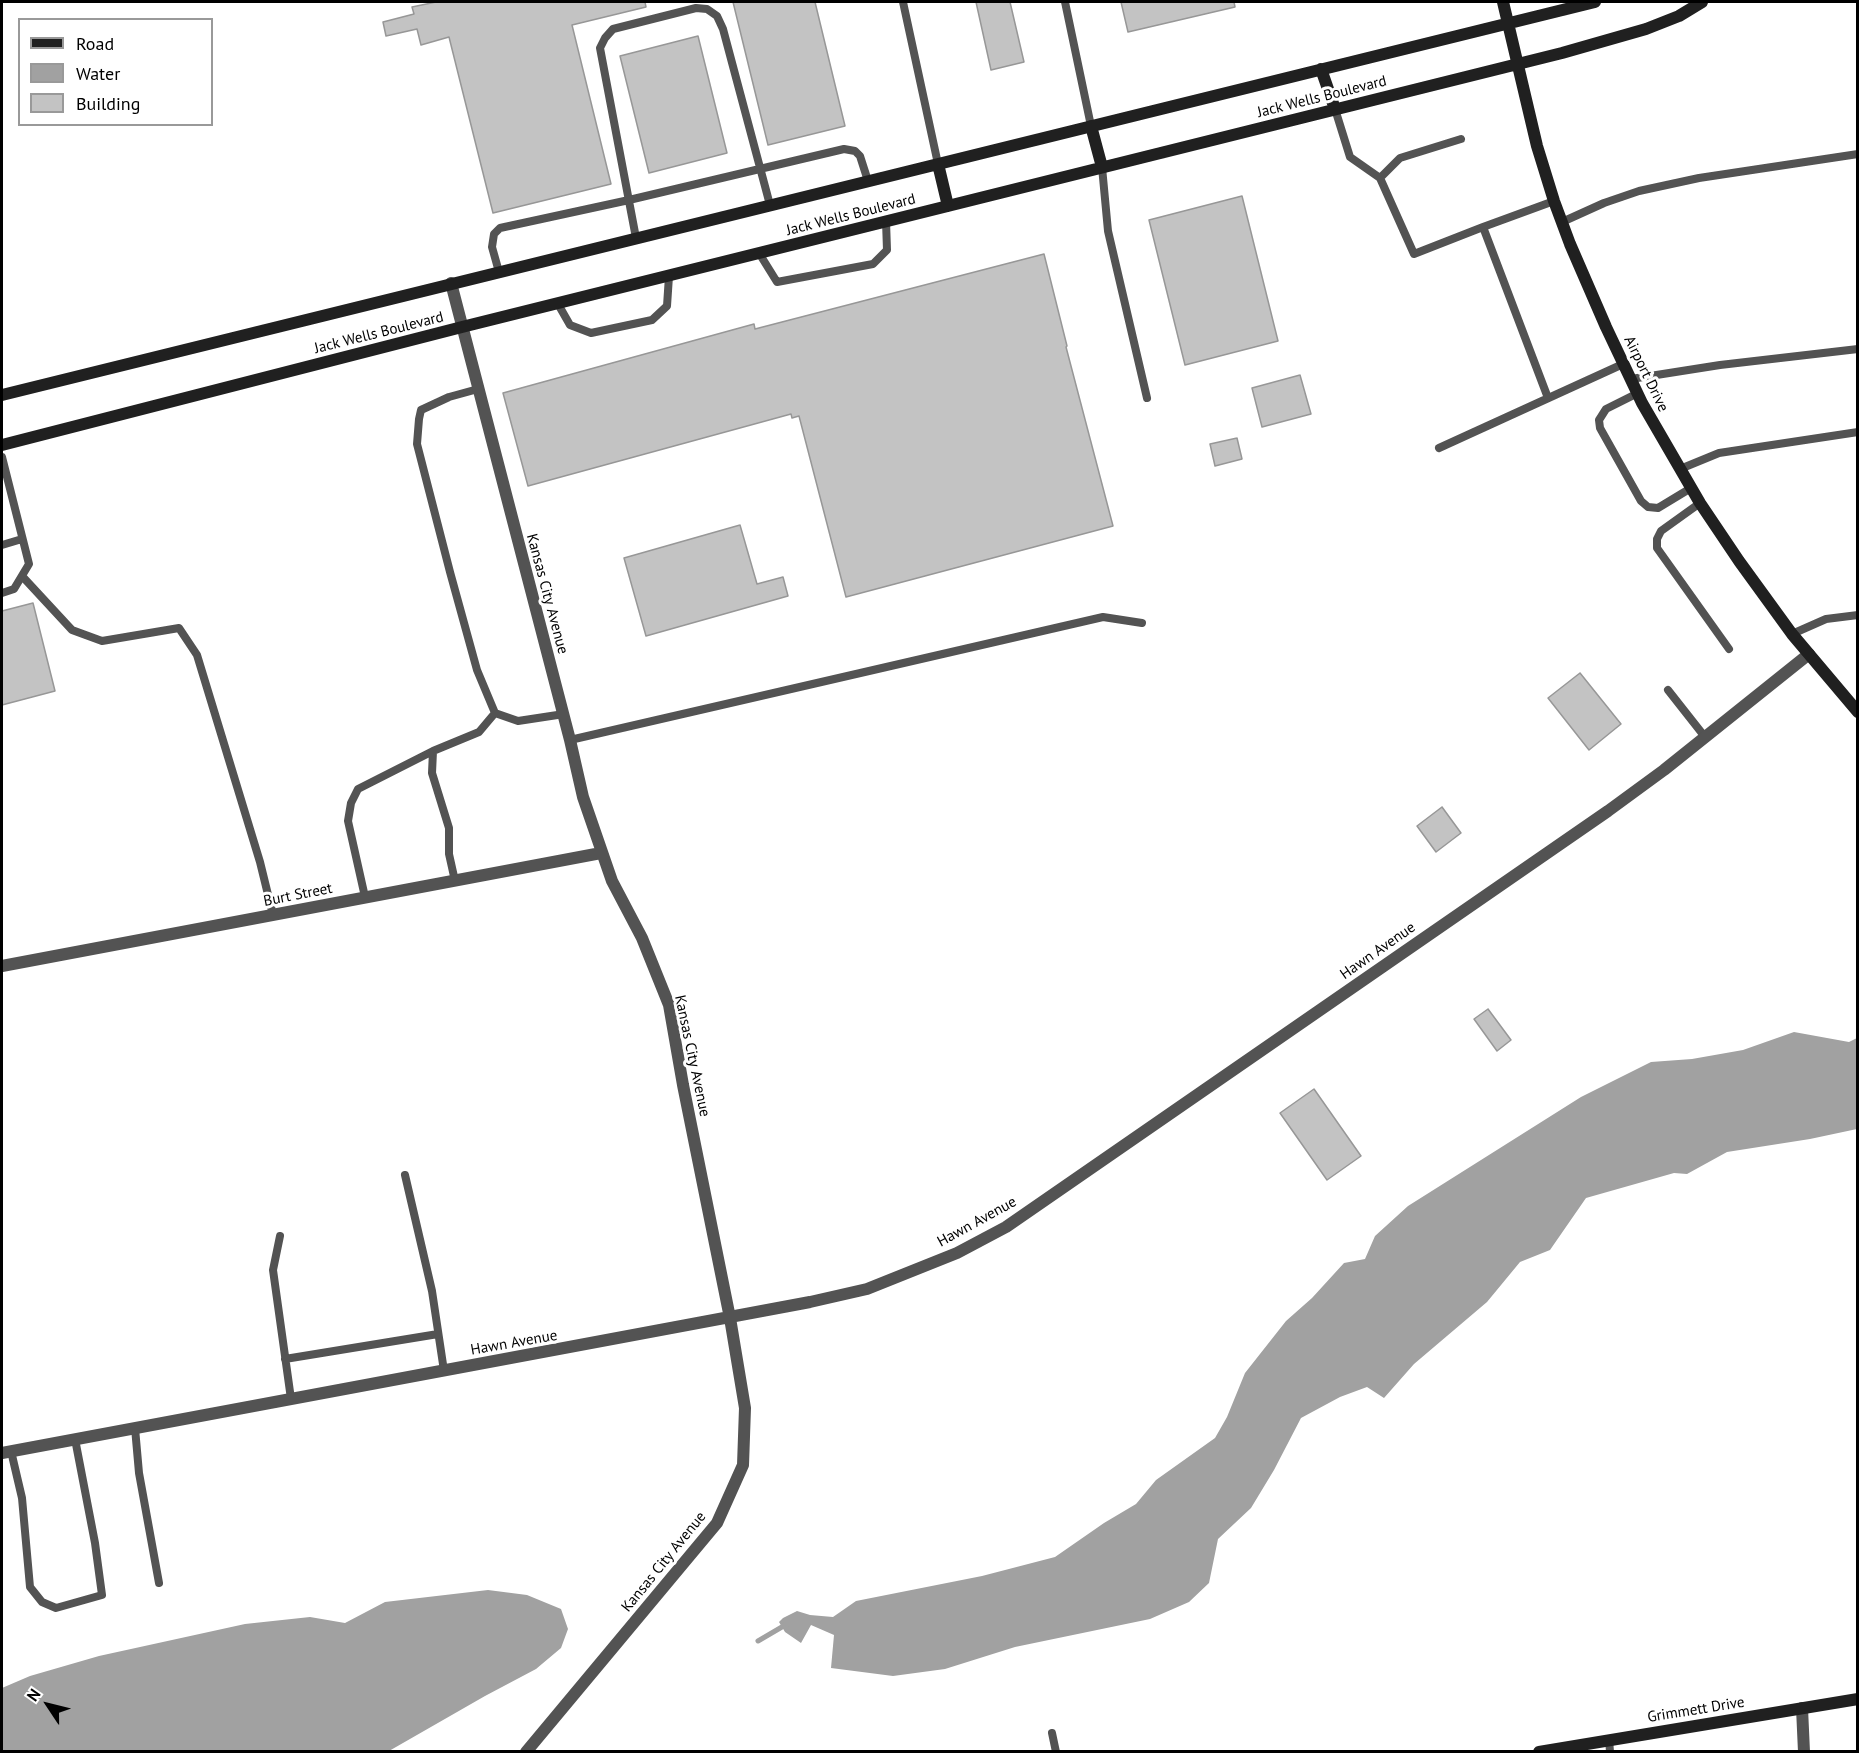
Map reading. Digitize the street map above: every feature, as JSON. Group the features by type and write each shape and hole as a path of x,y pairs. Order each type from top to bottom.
{"street":[{"name":"Airport Drive","path":"1503,2 1537,146 1554,201 1623,364 1700,503 1792,634 1857,712"},
{"name":"Jack Wells Boulevard","path":"2,395 1594,2"},
{"name":"Jack Wells Boulevard","path":"2,445 462,327 1516,64 1646,29 1679,16 1702,2"},
{"path":"1320,69 1335,109"},
{"path":"1091,126 1102,167"},
{"path":"938,164 948,206"},
{"name":"Kansas City Avenue","path":"452,284 564,714 583,797 612,881 642,938 669,1005 730,1318 744,1408 743,1465 717,1523 526,1752"},
{"name":"Hawn Avenue","path":"6,1452 730,1318 867,1289 957,1253 1006,1227 1608,811 1809,654"},
{"name":"Burt Street","path":"2,966 601,853"},
{"name":"Grimmett Drive","path":"1539,1752 1610,1745 1857,1699"},
{"path":"1802,1708 1804,1752"}],"lane":[{"path":"903,2 938,164"},
{"path":"1065,2 1091,126"},
{"path":"636,238 600,48 604,38 614,29 696,8 707,9 717,16 723,29 770,205"},
{"path":"1335,109 1350,157 1380,178 1414,254 1554,201"},
{"path":"1380,178 1400,158 1461,139"},
{"path":"499,272 492,247 494,234 501,228 850,149 860,156 868,181"},
{"path":"1562,222 1639,191 1699,178 1857,154"},
{"path":"1102,167 1108,231 1147,398"},
{"path":"759,253 777,282 873,264 888,250 886,221"},
{"path":"1483,227 1548,398"},
{"path":"558,303 570,325 591,333 652,320 667,306 669,276"},
{"path":"1631,379 1720,365 1857,349"},
{"path":"1439,448 1623,364"},
{"path":"478,389 450,397 421,410 417,444 477,670 495,713 518,721 564,714"},
{"path":"1638,393 1606,409 1599,420 1600,428 1641,501 1648,507 1658,508 1691,488"},
{"path":"1680,469 1719,453 1857,432"},
{"path":"2,457 5,488 28,564 14,589 2,593"},
{"path":"1700,503 1661,531 1657,539 1657,548 1729,649"},
{"path":"2,545 22,539"},
{"path":"22,576 72,630 102,641 179,628 197,655 260,862 273,915"},
{"path":"1792,634 1826,619 1857,615"},
{"path":"570,740 1103,617 1142,623"},
{"path":"1668,690 1705,737"},
{"path":"365,897 348,821 351,803 358,789 433,751 479,732 495,713"},
{"path":"433,751 432,772 449,828 449,854 455,881"},
{"path":"405,1175 432,1291 444,1371"},
{"path":"280,1236 273,1270 291,1399"},
{"path":"285,1359 438,1334"},
{"path":"135,1428 139,1473 159,1583"},
{"path":"6,1452 22,1498 30,1587 42,1602 56,1608 102,1595 95,1543 75,1439"},
{"path":"1052,1733 1056,1752"}],"water":[{"path":"1794,1032 1849,1042 1857,1038 1857,1129 1727,1152 1687,1174 1674,1173 1586,1198 1550,1250 1520,1262 1487,1302 1414,1364 1384,1398 1367,1387 1340,1397 1301,1418 1251,1508 1218,1539 1209,1583 1189,1602 1150,1619 1015,1647 945,1669 893,1676 831,1668 834,1635 811,1625 801,1643 785,1632 779,1622 797,1611 810,1615 833,1617 856,1601 982,1576 1055,1557 1136,1504 1156,1480 1215,1438 1227,1417 1245,1373 1286,1321 1312,1298 1344,1263 1365,1259 1375,1236 1408,1206 1581,1097 1651,1062 1692,1059 1743,1050"},
{"path":"488,1590 527,1595 561,1609 568,1629 561,1648 536,1669 389,1751 2,1751 2,1688 30,1676 99,1656 245,1624 310,1617 345,1623 385,1602"}],"building":[{"path":"436,2 645,2 646,7 572,25 611,184 493,213 449,37 421,45 417,29 386,36 383,22 414,14 412,7"},
{"path":"733,2 815,2 845,126 768,145"},
{"path":"976,2 1010,2 1024,62 991,70"},
{"path":"1121,2 1234,2 1235,7 1128,32"},
{"path":"698,36 727,153 649,173 620,56"},
{"path":"1242,196 1278,341 1185,365 1149,220"},
{"path":"1044,254 1113,526 846,597 799,416 792,418 791,414 528,486 503,393 754,324 755,329"},
{"path":"1300,375 1311,414 1262,427 1252,388"},
{"path":"1237,438 1242,459 1215,466 1210,444"},
{"path":"740,525 757,584 783,577 788,596 646,636 624,558"},
{"path":"33,603 55,691 2,705 2,611"},
{"path":"1580,673 1621,724 1589,750 1548,698"},
{"path":"1442,807 1461,833 1436,852 1417,826"},
{"path":"1488,1009 1511,1040 1497,1051 1474,1019"},
{"path":"1314,1089 1361,1156 1327,1180 1280,1113"}],"waterway":[{"path":"758,1641 787,1624"}]}
